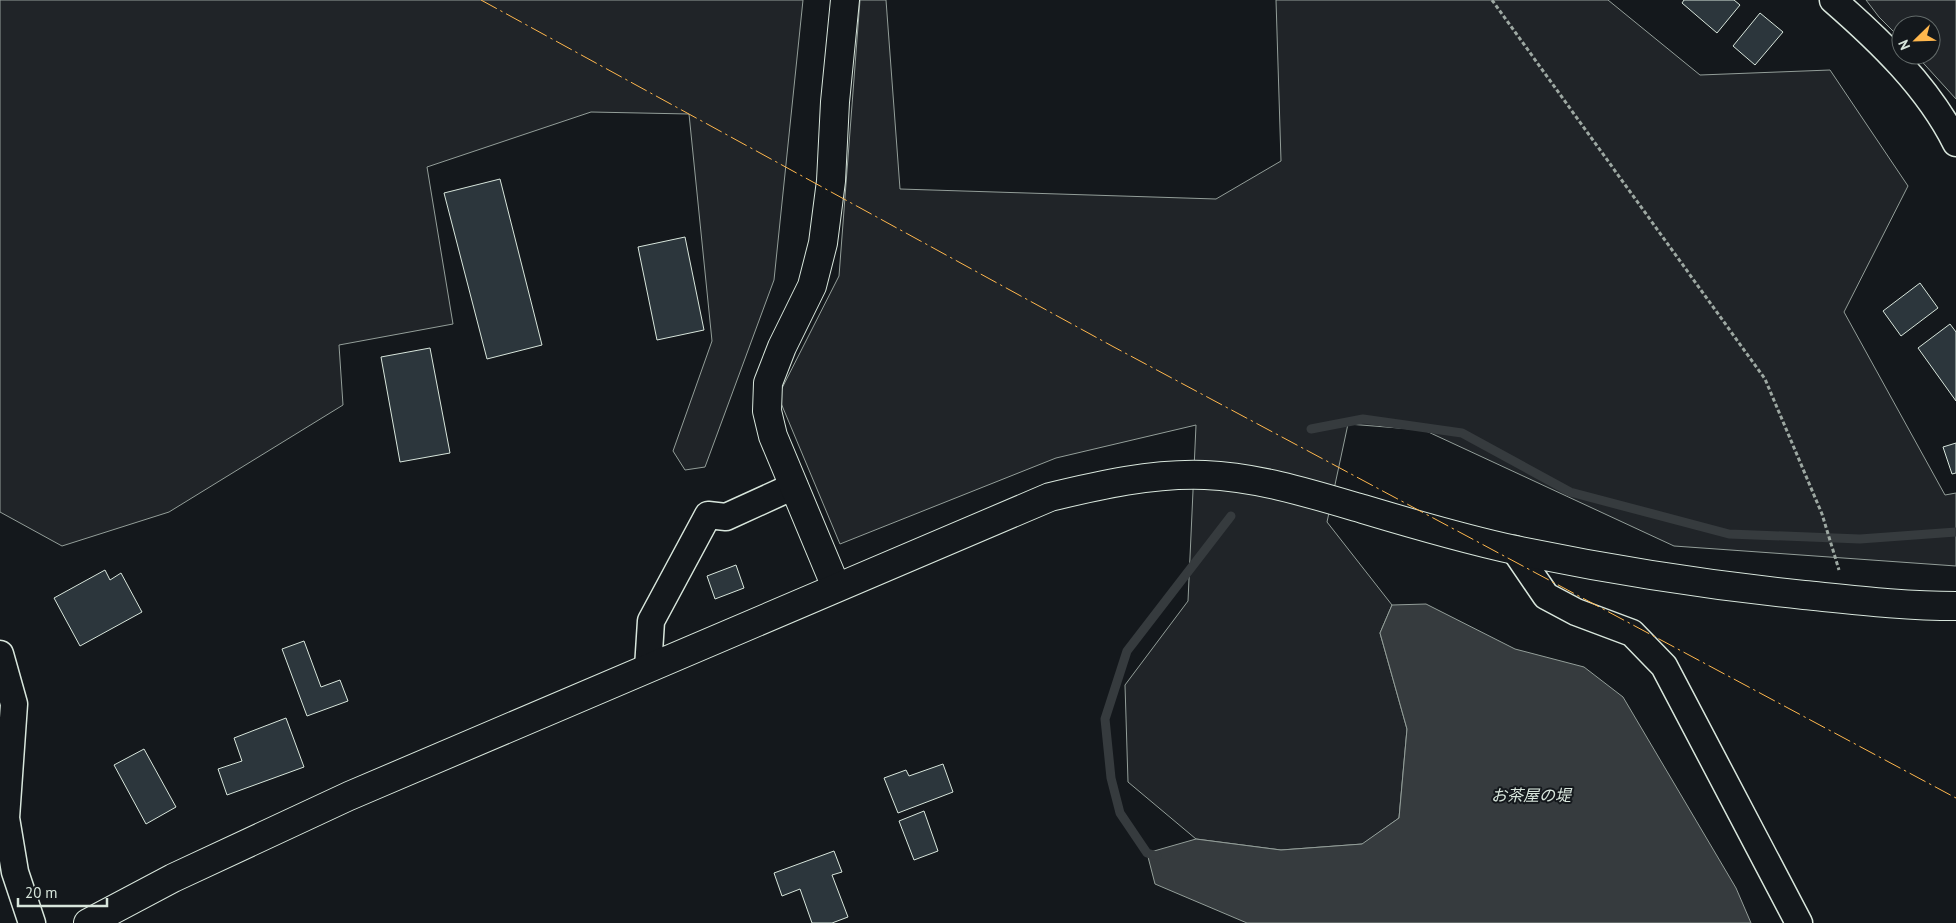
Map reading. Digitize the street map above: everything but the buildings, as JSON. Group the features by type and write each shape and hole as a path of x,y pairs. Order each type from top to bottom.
{"street":[{"path":"836,587 773,436 766,411 768,383 782,347 812,286 823,243 831,180 845,0"},
{"path":"1833,0 1900,63 1927,98 1956,143"},
{"path":"88,923 173,878 349,796 1050,497 1100,485 1175,475 1236,478 1317,496 1443,532 1514,549 1625,571 1723,586 1847,599 1932,606 1956,606"},
{"path":"648,668 651,621 708,515 726,517 794,486"},
{"path":"1514,549 1546,596 1576,612 1632,633 1664,666 1799,923"},
{"path":"0,654 14,704 6,818 15,872 32,923"}],"path":[{"path":"1492,0 1765,379 1822,514 1833,548"}],"shaded area":[{"path":"0,0 803,0 774,280 705,467 685,470 673,451 712,341 689,114 591,112 427,167 453,324 339,345 343,405 169,512 62,546 0,512"},
{"path":"860,0 886,0 900,189 1216,199 1281,161 1276,0 1608,0 1700,75 1830,70 1908,186 1844,312 1945,495 1956,493 1956,566 1674,546 1424,430 1348,424 1327,522 1392,605 1380,633 1407,729 1399,818 1363,844 1281,850 1196,839 1128,782 1125,685 1188,601 1196,425 1056,458 840,544 778,396 839,276"},
{"path":"1866,0 1956,0 1956,99 1925,65 1941,65 1941,15 1891,15 1891,29"}],"water":[{"name":"お茶屋の堤","path":"1426,604 1515,649 1584,667 1623,697 1736,888 1751,923 1247,923 1155,884 1147,853 1196,839 1281,850 1362,844 1399,818 1407,729 1380,633 1392,605"}],"waterway":[{"path":"1311,429 1363,419 1462,433 1570,492 1729,534 1860,539 1956,532"},
{"path":"1157,856 1147,853 1120,813 1111,778 1105,719 1127,651 1231,516"}],"power":[{"path":"481,0 1112,346 1956,798"}]}
